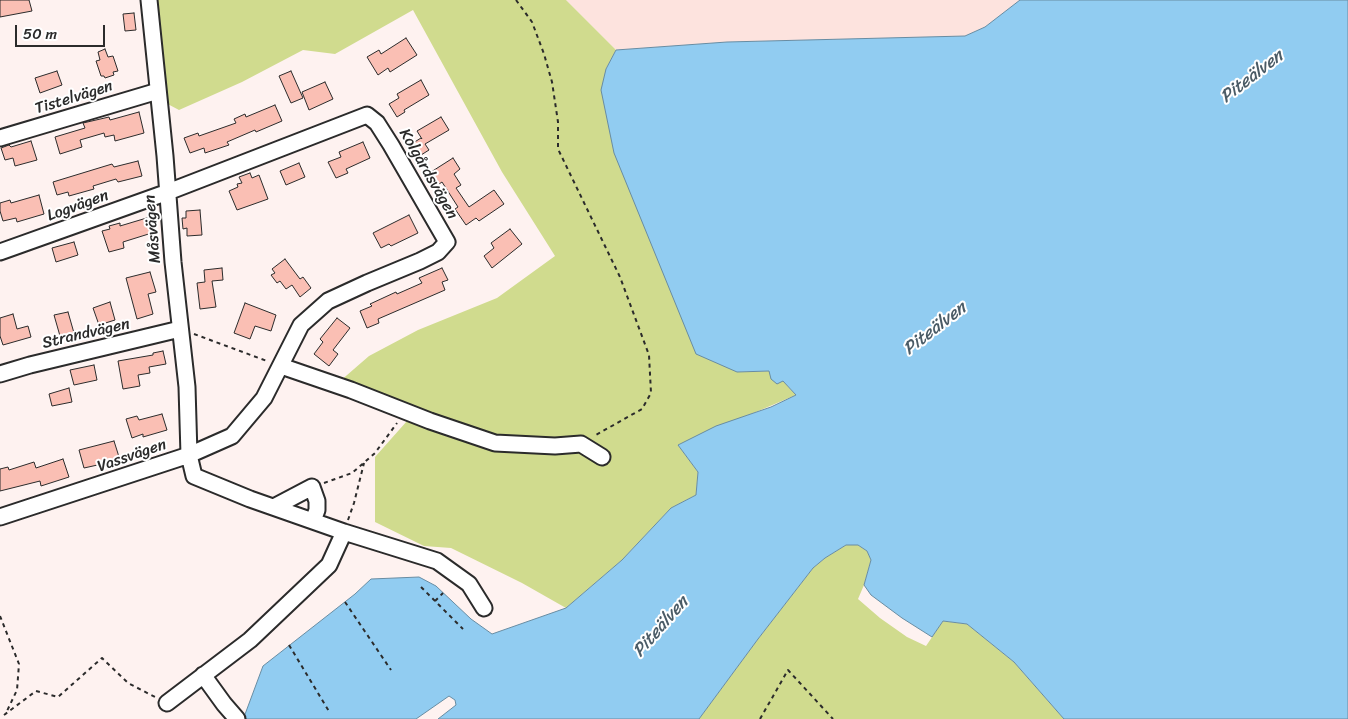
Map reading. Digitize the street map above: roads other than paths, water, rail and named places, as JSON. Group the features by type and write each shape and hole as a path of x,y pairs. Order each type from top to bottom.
{"street":[{"name":"Måsvägen","path":"149,0 187,387 189,456"},
{"name":"Tistelvägen","path":"0,138 158,90"},
{"name":"Kolgårdsvägen","path":"168,192 367,115 377,123 447,242 438,252 420,261 328,301 301,325 264,398 232,436 189,456"},
{"name":"Logvägen","path":"0,252 168,192"},
{"name":"Strandvägen","path":"0,374 180,329"},
{"path":"281,366 495,443 555,446 581,444 602,457"},
{"name":"Vassvägen","path":"0,517 189,456 194,476 274,508 437,561 468,584 484,608"},
{"path":"274,508 312,488 317,501 317,510 313,521"},
{"path":"167,703 250,640 330,565 344,532"},
{"path":"203,675 237,719"}],"water":[{"name":"Piteälven","path":"1020,0 1348,0 1348,719 1064,719 1014,662 967,624 943,621 932,637 871,595 864,585 871,560 867,551 858,545 846,545 813,568 699,719 438,719 456,705 455,700 449,696 416,719 247,719 244,717 263,666 355,594 371,579 419,577 436,586 471,619 492,634 566,608 622,560 671,508 696,495 698,472 678,445 716,426 771,407 796,395 783,381 777,384 771,379 769,371 737,372 696,354 614,153 601,90 606,69 616,50 727,42 965,36 985,27"}]}
